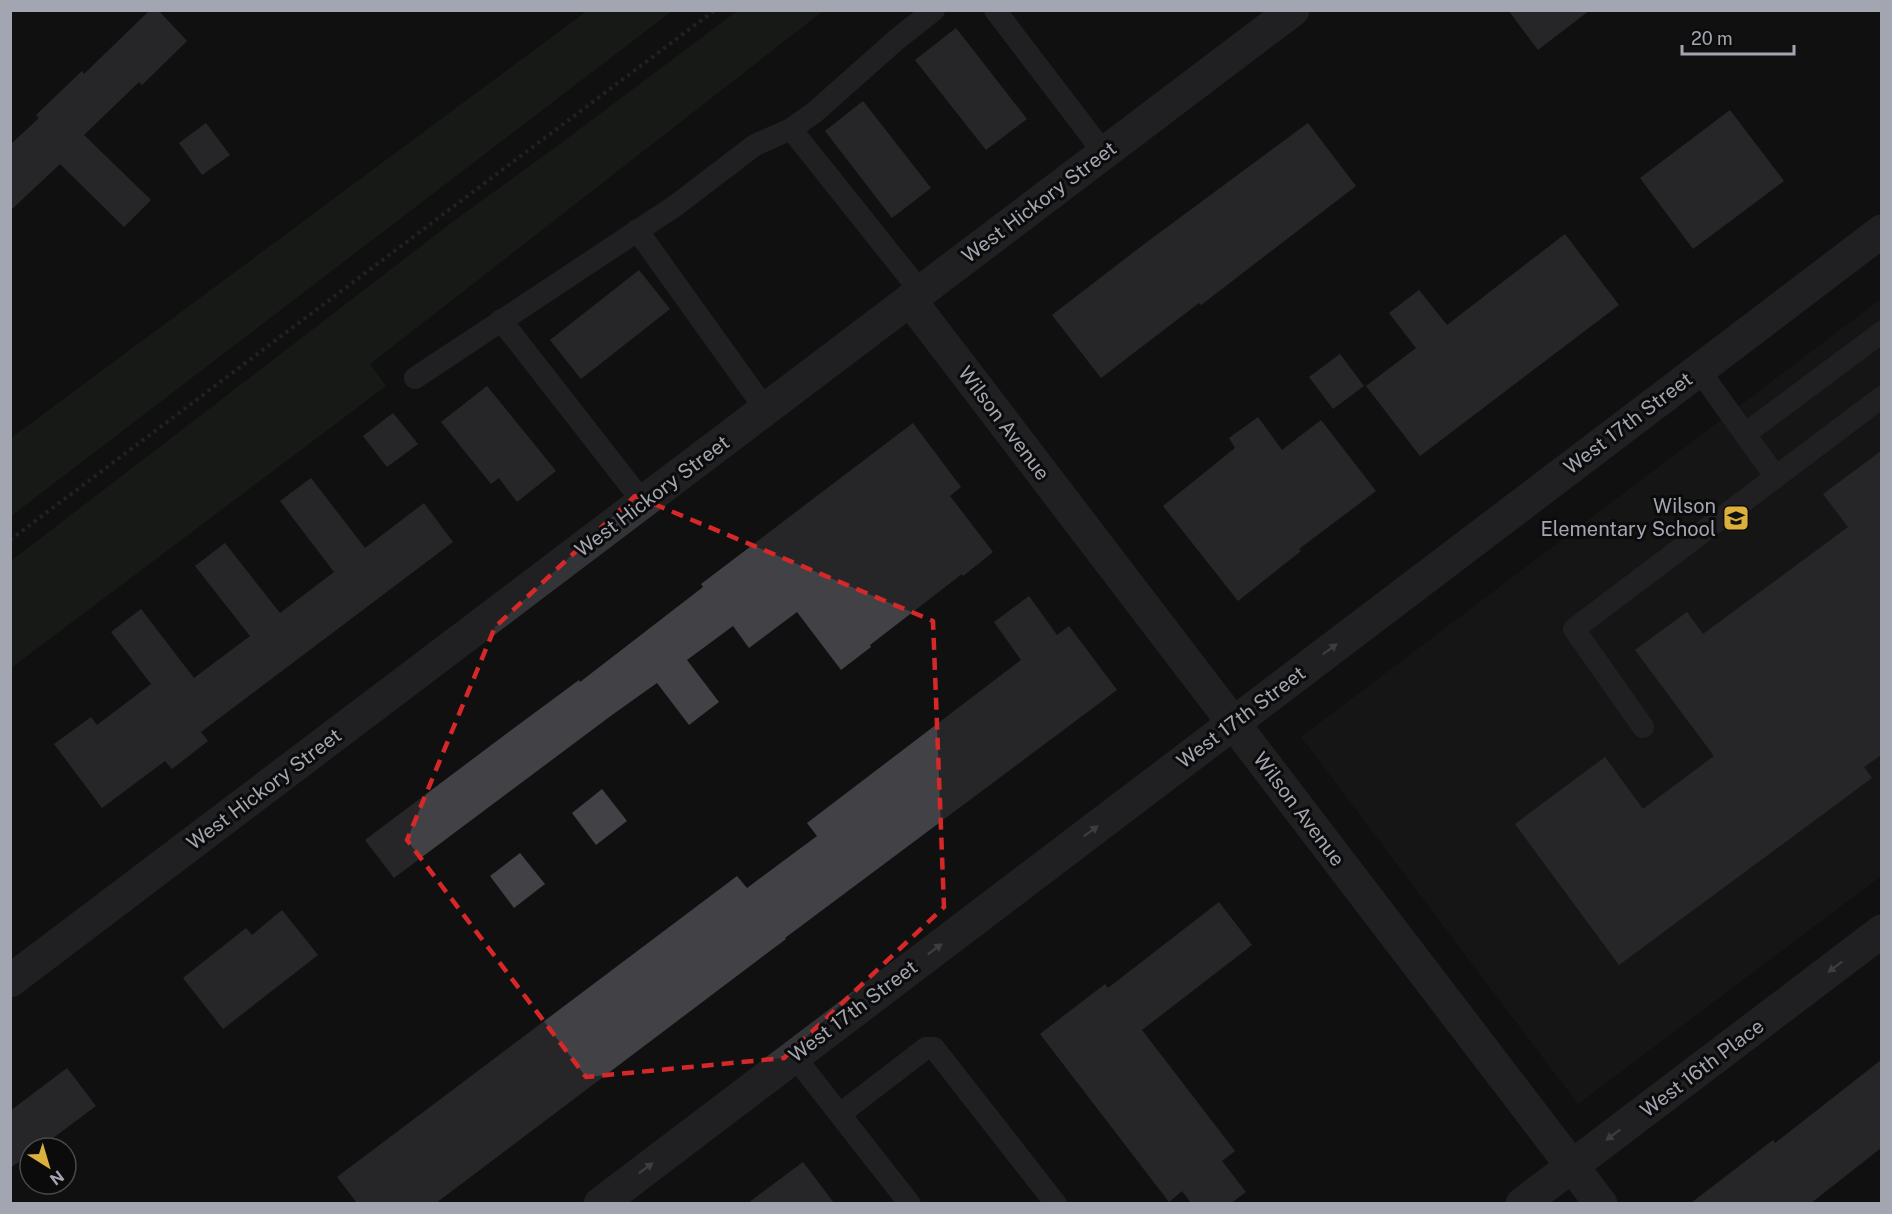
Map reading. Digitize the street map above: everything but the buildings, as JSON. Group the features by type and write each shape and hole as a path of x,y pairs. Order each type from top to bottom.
{"street":[{"name":"West Hickory Street","path":"10,981 1293,10"},
{"name":"West 17th Street","path":"600,1203 1881,231"},
{"name":"Wilson Avenue","path":"916,296 1233,723 1600,1203"},
{"name":"West 16th Place","path":"1522,1203 1881,932"}],"lane":[{"path":"415,378 675,206 755,146 791,129 815,112 896,40 934,10"},
{"path":"995,10 1104,153"},
{"path":"791,129 916,296"},
{"path":"637,230 766,410"},
{"path":"501,320 643,502"},
{"path":"1745,434 1881,332"},
{"path":"1699,370 1775,476"},
{"path":"1643,727 1574,629 1881,397"},
{"path":"840,1114 926,1047 934,1048 1056,1203"},
{"path":"794,1056 910,1203"}],"path":[{"path":"10,540 715,10"}],"highlighted area":[{"path":"635,496 933,621 944,907 784,1058 586,1077 407,840 495,627"}],"shaded area":[{"path":"587,11 672,11 11,516 11,438"},
{"path":"737,11 823,11 370,364 386,386 11,668 11,561 459,217"},
{"name":"Wilson Elementary School","path":"1881,299 1881,876 1578,1104 1301,737"}],"place":[{"name":"Wilson Elementary School","path":"1736,518"}]}
